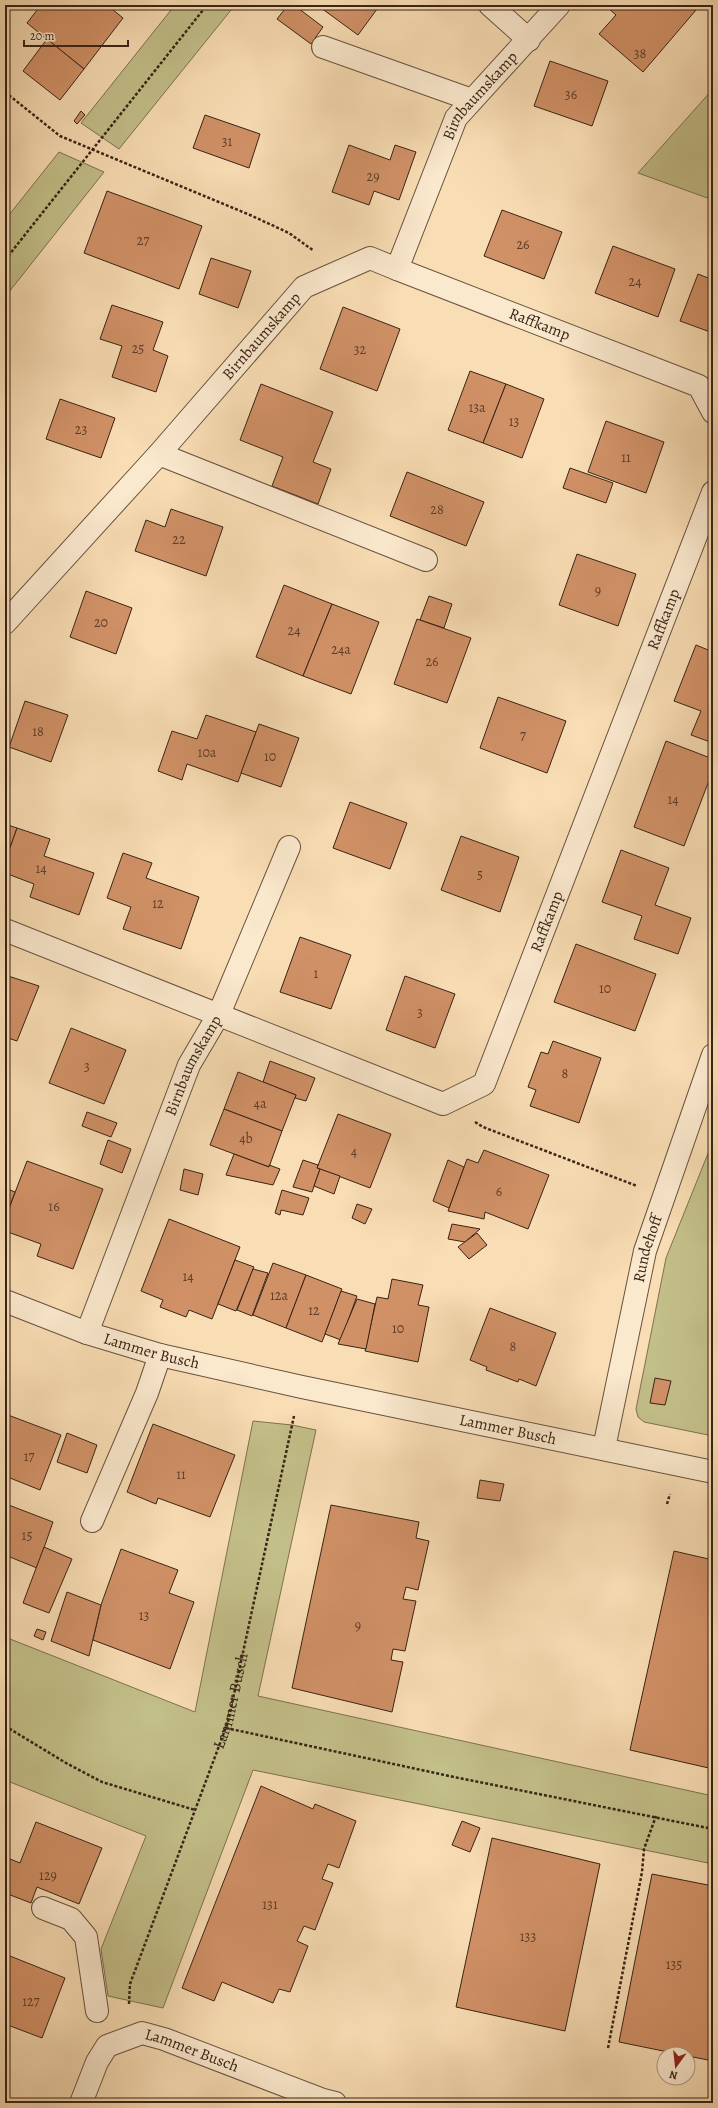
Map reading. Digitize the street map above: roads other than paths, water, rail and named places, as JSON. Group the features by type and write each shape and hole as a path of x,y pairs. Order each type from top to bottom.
{"street":[{"path":"490,5 529,40"},
{"name":"Birnbaumskamp","path":"5,623 159,454 304,287 370,258 398,269 456,118 529,40 559,5"},
{"path":"323,47 472,100"},
{"name":"Raffkamp","path":"398,269 699,386 713,412"},
{"path":"159,454 426,560"},
{"name":"Raffkamp","path":"219,1014 443,1104 484,1084 713,492"},
{"path":"219,1014 289,847"},
{"name":"Birnbaumskamp","path":"5,930 219,1014 189,1065 87,1333"},
{"name":"Rundehoff","path":"604,1448 645,1252 662,1196 712,1063"},
{"name":"Lammer Busch","path":"5,1301 87,1333 160,1355 302,1387 604,1448 713,1472"},
{"path":"92,1521 147,1393 160,1355"},
{"path":"43,1908 71,1919 86,1936 98,2011"},
{"name":"Lammer Busch","path":"81,2103 97,2062 107,2046 142,2033 164,2039 323,2100 335,2103"}]}
